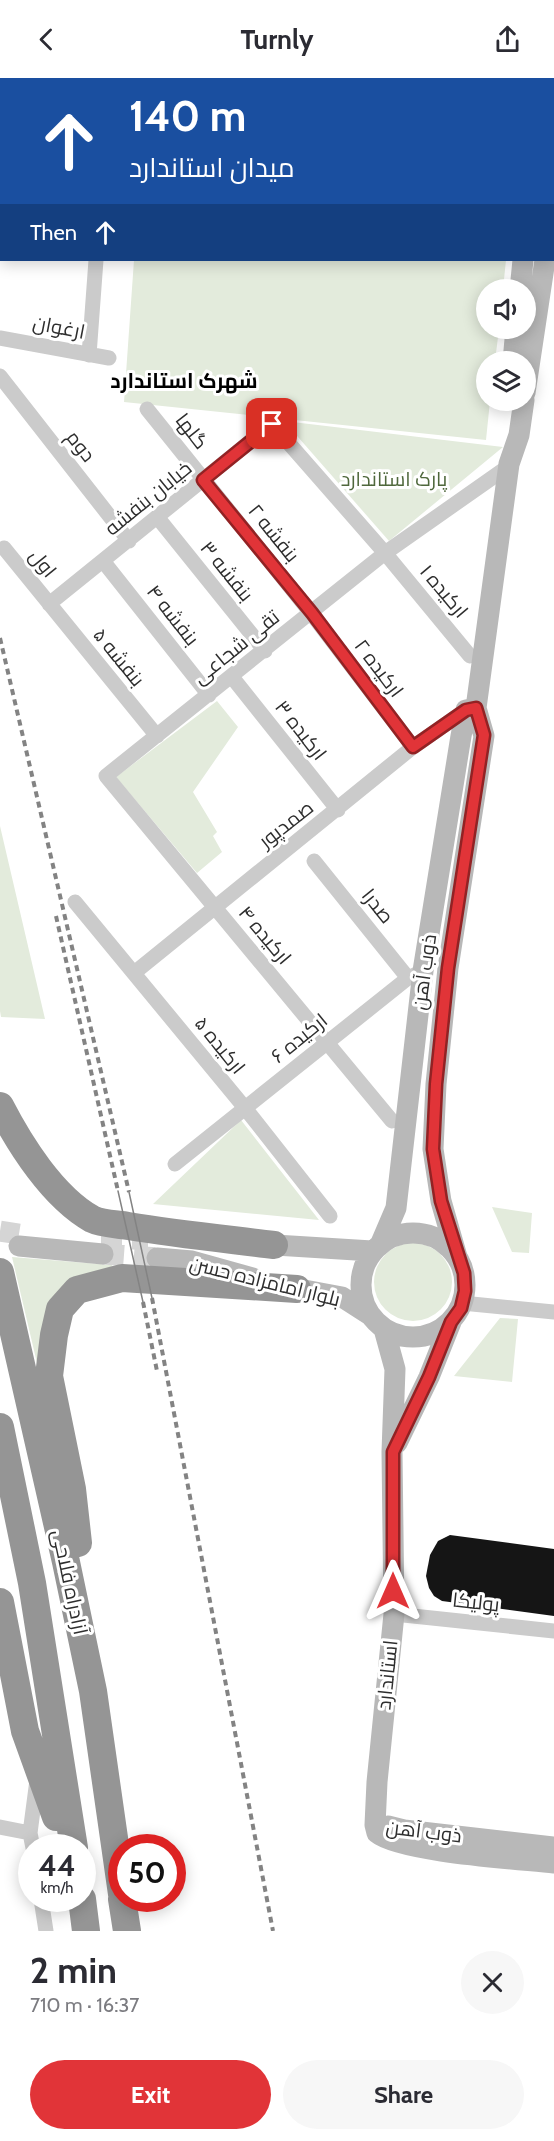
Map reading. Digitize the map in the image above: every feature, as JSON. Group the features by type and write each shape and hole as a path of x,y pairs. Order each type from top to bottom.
{"highway":[{"path":"0,1106 14,1133 44,1174 67,1200 94,1220 274,1245"},
{"name":"آزادراه فلاحی","path":"0,1272 93,1691 113,1834"},
{"path":"77,1614 81,1564 72,1490 50,1376 54,1335 60,1310 77,1290 122,1278 297,1289"},
{"name":"آزادراه فلاحی","path":"0,1427 32,1583 72,1834"},
{"path":"0,1602 25,1731 63,1834"},
{"path":"84,1912 86,1931"},
{"path":"124,1912 127,1931"}],"main road":[{"path":"521,279 523,261"},
{"path":"533,351 548,268"},
{"name":"ذوب آهن","path":"508,411 506,435 509,465"},
{"name":"ذوب آهن","path":"377,1247 396,1208 416,974 471,709 509,465 519,435 522,411"},
{"name":"ذوب آهن","path":"458,1257 441,1201 433,1149 436,1084 448,968 484,735 471,709"},
{"path":"416,974 448,968"},
{"path":"413,1232 431,1235 446,1244 458,1257 464,1273 465,1291 462,1303 451,1322 436,1332 418,1337 400,1336 377,1322 362,1300 360,1283 364,1266 377,1247 396,1235 413,1232"},
{"path":"19,1240 102,1246"},
{"name":"بلوار امامزاده حسن","path":"377,1247 216,1244 154,1249 297,1289 342,1297 377,1322"},
{"name":"استاندارد","path":"375,1826 376,1782 394,1614 395,1369 377,1322"},
{"name":"استاندارد","path":"393,1452 429,1377 451,1322"},
{"name":"ذوب آهن","path":"554,1847 404,1830 379,1824 375,1826 377,1833 395,1843 554,1863"}],"street":[{"path":"89,355 96,261"},
{"name":"ارغوان","path":"0,338 109,358"},
{"name":"دوم","path":"0,376 129,541"},
{"name":"گلها","path":"147,409 203,480"},
{"name":"خیابان بنفشه","path":"49,604 272,424"},
{"name":"ارکیده ۱","path":"272,424 385,553 470,656"},
{"name":"تقی شجاعی","path":"106,777 385,553 509,465"},
{"name":"بنفشه ۲","path":"203,480 312,613"},
{"name":"بنفشه ۳","path":"158,518 265,651"},
{"name":"اول","path":"4,548 49,604"},
{"name":"بنفشه ۴","path":"103,561 209,695"},
{"name":"بنفشه ۵","path":"49,604 157,736"},
{"name":"ارکیده ۲","path":"312,613 413,747"},
{"name":"ارکیده ۳","path":"232,677 338,810"},
{"name":"صمدپور","path":"134,973 413,747 471,709"},
{"name":"ارکیده ۴","path":"106,777 392,1121"},
{"name":"صدرا","path":"314,861 416,974"},
{"name":"ارکیده ۵","path":"75,902 245,1108 330,1216"},
{"name":"ارکیده ۶","path":"175,1164 326,1042 416,974"},
{"path":"462,1303 554,1312"},
{"name":"پولیکا","path":"394,1614 554,1631"},
{"path":"32,1834 39,1768"},
{"path":"0,1827 18,1835"},
{"path":"42,1912 46,1931"}],"green space":[{"path":"134,261 506,261 504,279 476,279 476,339 498,339 496,351 476,351 476,411 489,411 486,440 124,402"},
{"name":"پارک استاندارد","path":"284,421 503,447 389,541"},
{"path":"217,701 238,727 193,792 217,832 213,836 222,852 197,873 116,777"},
{"path":"0,826 45,1019 1,1017"},
{"path":"241,1120 319,1220 153,1204"},
{"path":"492,1207 532,1213 529,1253 512,1252"},
{"path":"413,1243 428,1246 441,1254 449,1267 452,1282 449,1297 441,1310 428,1318 413,1321 398,1318 385,1310 377,1297 374,1282 377,1267 385,1254 398,1246"},
{"path":"12,1257 112,1265 111,1272 91,1277 37,1363"},
{"path":"500,1318 518,1319 512,1382 454,1376"}],"building":[{"path":"450,1535 554,1549 554,1616 442,1601 434,1596 426,1576 430,1555 438,1541"}],"tunnel":[{"path":"0,1231 19,1234"},
{"path":"101,1239 148,1239"},
{"path":"103,1254 157,1258"}],"tram line":[{"path":"118,1191 143,1302"},
{"path":"129,1192 152,1298"}],"railway":[{"path":"0,638 129,1192"},
{"path":"56,916 118,1191"},
{"path":"152,1298 273,1931"},
{"path":"143,1302 157,1371"}],"district":[{"name":"شهرک استاندارد","path":"184,380"}],"route":[{"path":"272,424 203,480 312,613 413,747 466,710 476,708 484,735 448,968 436,1084 433,1149 441,1201 464,1273 465,1291 461,1308 451,1322 429,1377 393,1452 393,1591"}]}
